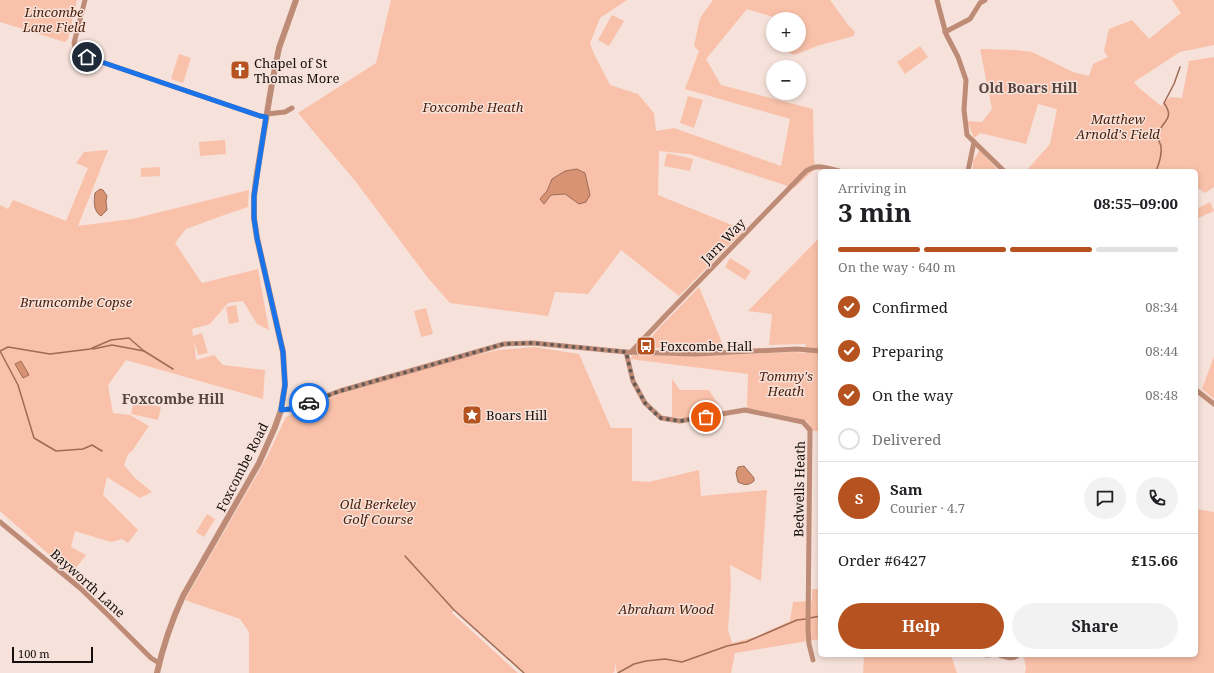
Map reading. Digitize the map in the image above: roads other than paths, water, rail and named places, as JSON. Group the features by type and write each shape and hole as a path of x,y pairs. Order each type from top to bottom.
{"street":[{"path":"85,0 74,47 87,57 260,116 285,112 292,108"},
{"name":"Foxcombe Road","path":"157,673 170,628 183,596 259,463 276,427 281,410 285,385 283,352 257,238 254,218 254,196 266,116 279,48 296,0"},
{"path":"937,0 945,32 958,57 966,80 964,116 967,135 1002,169"},
{"path":"945,32 970,19 980,3 985,0"},
{"path":"968,169 974,142"},
{"name":"Jarn Way","path":"629,352 806,171 812,167 819,166 832,169"},
{"path":"281,410 290,409 340,391 504,344 533,343 629,352 695,354 797,349 818,351"},
{"name":"Bedwells Heath","path":"629,352 633,381 645,403 660,418 680,421 745,410 803,422 810,430 808,628 809,644 813,660"},
{"path":"1198,392 1214,404"},
{"name":"Bayworth Lane","path":"0,522 80,588 151,658 159,663"},
{"path":"1007,657 1017,657"}],"waterway":[{"path":"1157,169 1161,152 1161,146 1158,138 1159,132 1169,114 1164,103 1174,84 1180,67"},
{"path":"0,351 8,347 50,354 90,349 111,340 129,338 144,351 173,369"},
{"path":"93,349 112,345 144,351"},
{"path":"0,351 18,385 34,438 56,451 83,449 92,445 102,451"},
{"path":"405,556 454,610 524,673"},
{"path":"810,618 818,616"},
{"path":"618,673 634,664 646,661 665,659 682,662 727,646 746,642 797,620 806,619"}],"place":[{"name":"Chapel of St Thomas More","path":"240,70"},
{"name":"Foxcombe Hall","path":"646,346"},
{"name":"Boars Hill","path":"472,415"}],"district":[{"name":"Old Boars Hill","path":"1028,87"},
{"name":"Foxcombe Hill","path":"173,398"}],"park label":[{"name":"Lincombe Lane Field","path":"54,20"},
{"name":"Foxcombe Heath","path":"473,107"},
{"name":"Matthew Arnold's Field","path":"1118,126"},
{"name":"Brumcombe Copse","path":"76,302"},
{"name":"Tommy's Heath","path":"786,384"},
{"name":"Old Berkeley Golf Course","path":"378,512"},
{"name":"Abraham Wood","path":"666,609"}]}
